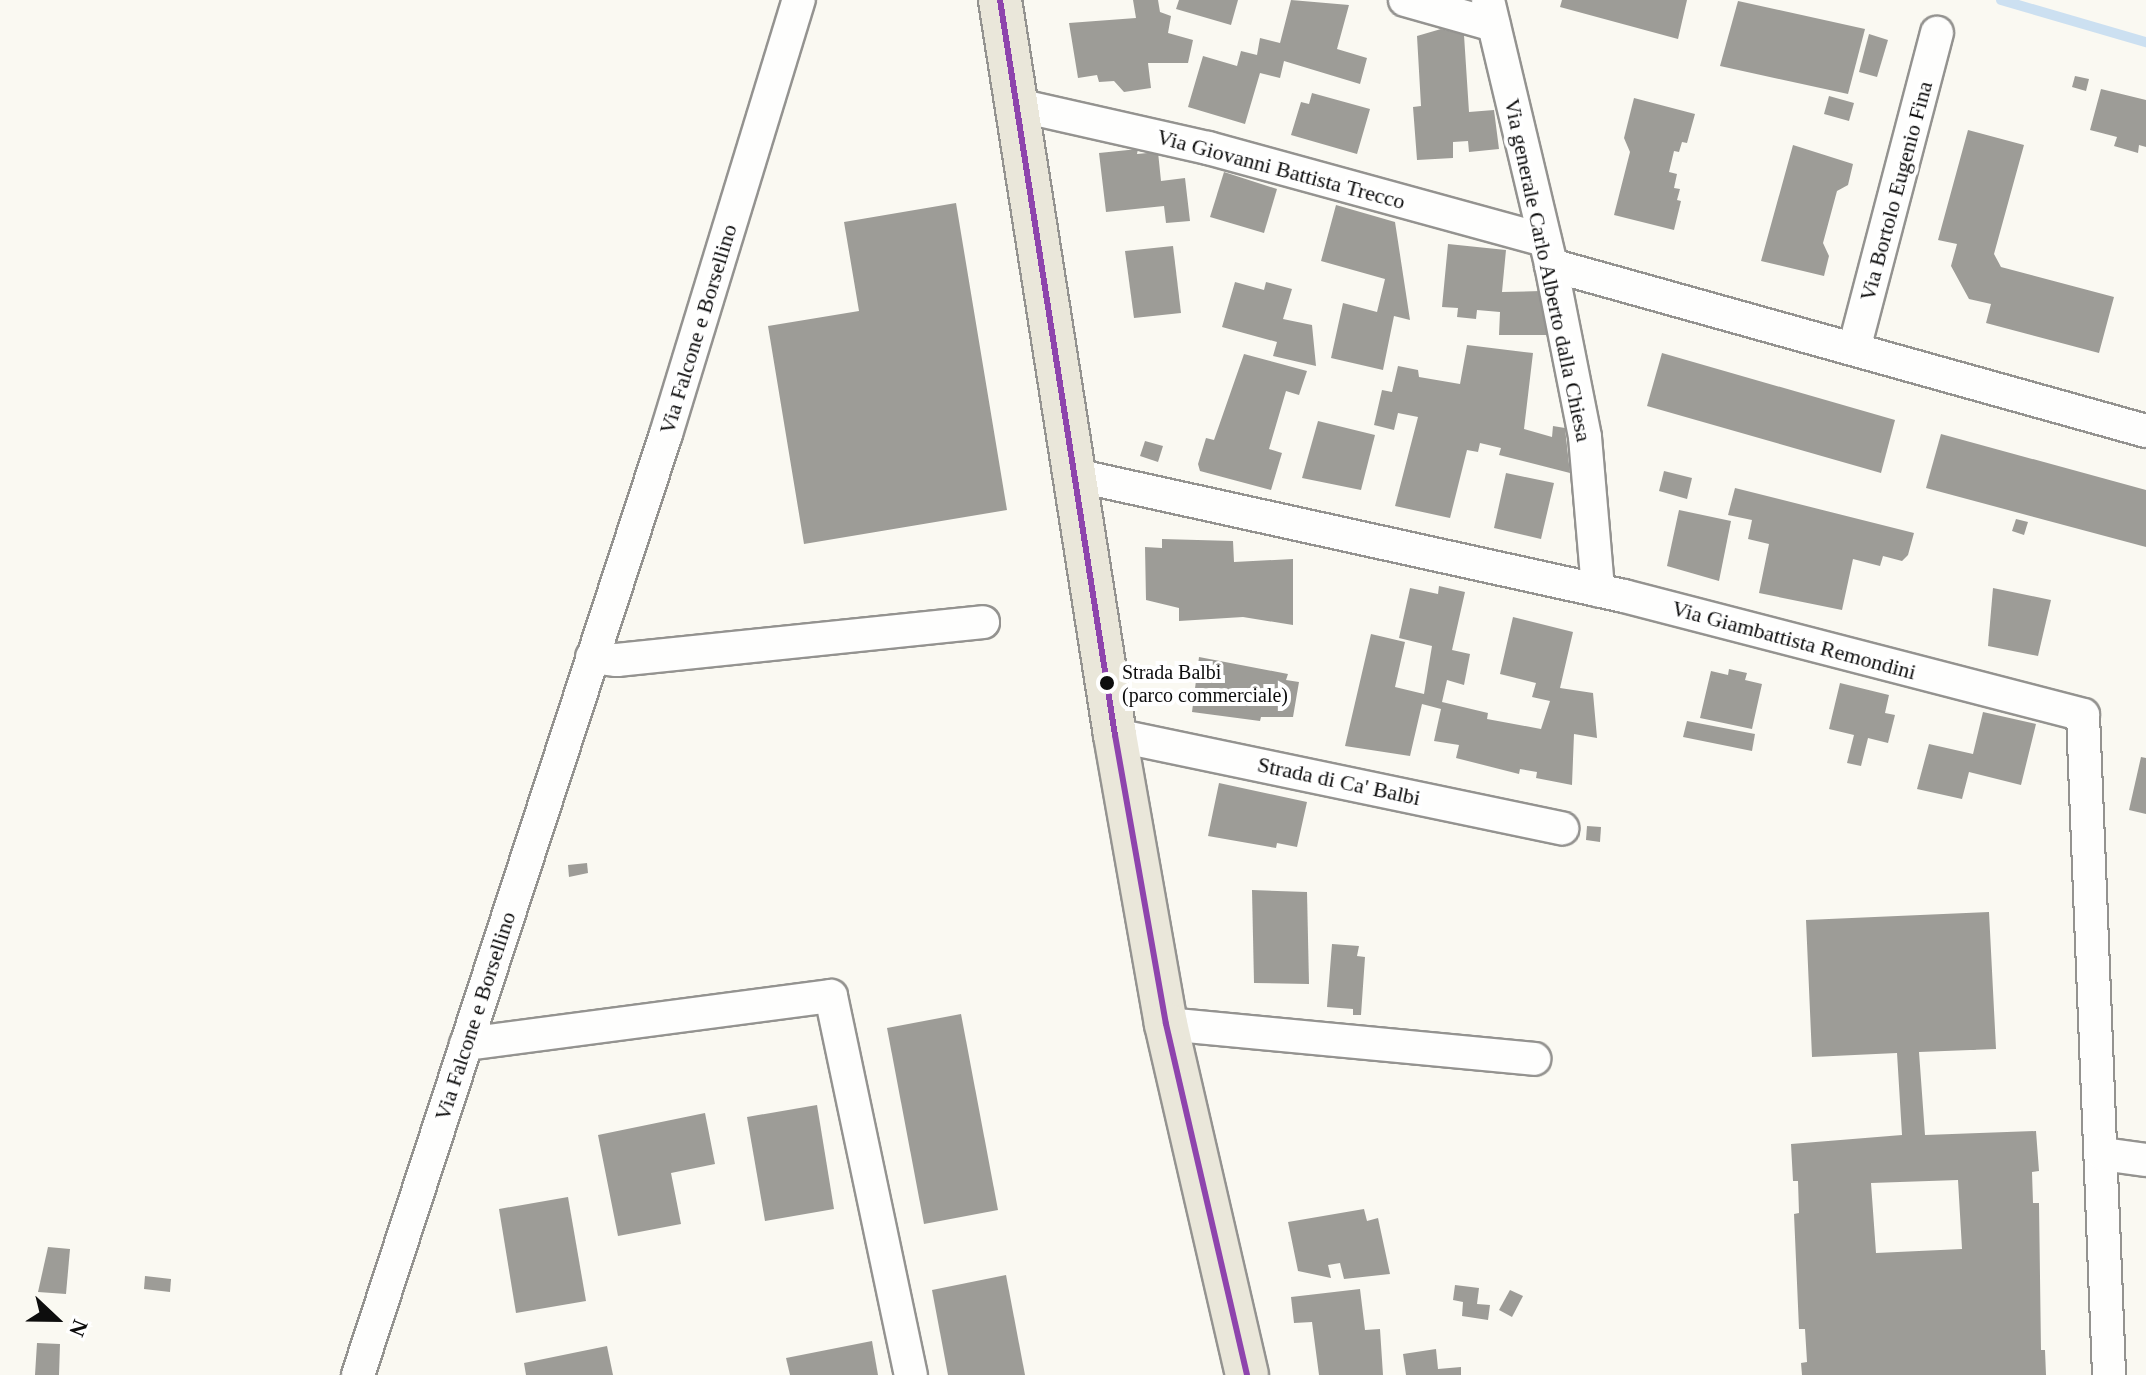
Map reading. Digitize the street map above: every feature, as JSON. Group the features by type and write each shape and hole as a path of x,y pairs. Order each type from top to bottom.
{"main road":[{"path":"1000,0 1115,735 1166,1024 1247,1375"}],"street":[{"name":"Via Falcone e Borsellino","path":"358,1375 592,657 799,0"},
{"path":"1405,0 1491,13"},
{"name":"Via generale Carlo Alberto dalla Chiesa","path":"1491,13 1548,253 1585,437 1598,590"},
{"name":"Via Bortolo Eugenio Fina","path":"1854,349 1937,33"},
{"name":"Via Giovanni Battista Trecco","path":"1017,105 1208,148 1548,253"},
{"path":"1548,253 1854,349 2146,431"},
{"name":"Via Giambattista Remondini","path":"1075,475 1598,590 2083,715 2103,1154 2109,1375"},
{"path":"592,657 617,660 983,622"},
{"name":"Strada di Ca' Balbi","path":"1115,735 1562,828"},
{"path":"466,1044 831,996 911,1375"},
{"path":"1166,1024 1534,1059"},
{"path":"2103,1154 2146,1160"}],"building":[{"path":"1133,0 1158,0 1160,12 1171,16 1168,33 1193,40 1188,63 1148,63 1151,88 1124,92 1114,81 1099,82 1097,75 1078,78 1069,23 1136,18"},
{"path":"1179,0 1238,0 1231,25 1176,9"},
{"path":"1291,0 1349,5 1337,49 1367,58 1360,84 1284,61 1280,78 1260,73 1245,124 1188,107 1203,56 1237,66 1241,51 1257,55 1260,38 1280,43"},
{"path":"1562,0 1687,0 1678,39 1560,7"},
{"path":"1738,1 1865,29 1848,94 1720,66"},
{"path":"1441,29 1464,35 1469,112 1494,110 1499,149 1469,152 1468,141 1453,142 1453,158 1417,160 1413,107 1421,106 1417,36"},
{"path":"1869,34 1888,40 1877,77 1859,72"},
{"path":"2075,76 2089,79 2086,91 2072,87"},
{"path":"2101,89 2146,100 2146,147 2139,145 2138,153 2114,146 2117,137 2090,130"},
{"path":"1312,93 1370,109 1357,154 1291,135 1301,102 1309,104"},
{"path":"1829,96 1854,103 1849,121 1824,114"},
{"path":"1634,98 1695,114 1687,143 1682,142 1679,152 1674,151 1669,172 1677,174 1674,188 1680,189 1677,200 1681,201 1674,230 1614,215 1630,152 1624,138"},
{"path":"1968,130 2024,145 1994,254 2001,267 2114,297 2099,353 1986,323 1991,304 1969,299 1951,266 1957,244 1938,240"},
{"path":"1793,145 1853,164 1848,185 1837,191 1823,243 1829,256 1824,276 1761,261"},
{"path":"1138,149 1137,154 1158,152 1161,181 1185,178 1190,221 1166,223 1164,206 1106,212 1099,153"},
{"path":"1224,172 1277,189 1264,233 1210,217"},
{"path":"956,203 1007,510 804,544 768,326 859,311 844,222"},
{"path":"1336,205 1395,222 1410,320 1394,316 1383,370 1331,358 1343,303 1377,312 1385,279 1321,261"},
{"path":"1448,244 1506,250 1502,292 1541,291 1549,335 1499,335 1500,312 1477,310 1476,319 1457,317 1458,308 1442,307"},
{"path":"1173,246 1181,313 1134,318 1125,251"},
{"path":"1235,282 1264,290 1266,282 1292,289 1283,319 1312,325 1316,366 1273,356 1277,342 1222,327"},
{"path":"1467,345 1533,353 1524,429 1552,437 1553,426 1565,428 1570,473 1499,455 1501,448 1480,443 1478,452 1467,450 1450,518 1395,506 1418,417 1398,413 1394,430 1374,425 1382,390 1392,392 1398,366 1418,370 1419,377 1460,384"},
{"path":"1662,353 1895,420 1881,473 1647,406"},
{"path":"1244,354 1307,371 1299,395 1286,391 1269,449 1282,453 1271,490 1200,471 1198,464 1206,438 1214,440"},
{"path":"1318,421 1375,435 1361,490 1302,478"},
{"path":"1941,434 2146,490 2146,547 1926,488"},
{"path":"1145,441 1163,446 1158,462 1140,456"},
{"path":"1664,471 1692,478 1687,499 1659,491"},
{"path":"1506,473 1554,483 1541,539 1494,528"},
{"path":"1735,488 1914,533 1908,555 1902,561 1883,556 1880,566 1853,559 1842,610 1759,593 1769,544 1748,539 1752,520 1728,515"},
{"path":"1679,510 1731,521 1719,581 1667,566"},
{"path":"2016,519 2028,522 2024,535 2012,531"},
{"path":"1162,539 1233,541 1234,562 1293,559 1293,625 1243,617 1179,621 1179,608 1146,600 1145,547 1162,548"},
{"path":"1439,586 1465,592 1452,650 1470,654 1464,685 1447,680 1442,702 1488,713 1487,719 1541,729 1550,701 1532,697 1536,683 1500,674 1513,617 1573,632 1560,688 1593,693 1597,738 1574,734 1572,785 1536,778 1537,772 1520,769 1519,774 1456,758 1459,745 1434,741 1441,709 1422,704 1410,756 1345,746 1371,634 1405,642 1395,687 1424,694 1432,646 1399,638 1410,588 1438,594"},
{"path":"1993,588 2051,600 2038,656 1988,646"},
{"path":"1199,657 1288,674 1286,680 1299,682 1293,717 1261,717 1260,721 1192,712"},
{"path":"1729,669 1747,673 1745,680 1762,684 1752,729 1700,718 1711,671 1728,675"},
{"path":"1840,683 1889,695 1885,713 1895,715 1888,743 1868,738 1861,766 1847,763 1854,735 1829,729"},
{"path":"1983,712 2036,724 2021,785 1969,772 1962,799 1917,789 1929,744 1973,754"},
{"path":"1687,721 1755,734 1752,751 1683,737"},
{"path":"2141,757 2146,758 2146,814 2129,810"},
{"path":"1219,783 1307,802 1297,847 1277,843 1276,848 1208,836"},
{"path":"1587,826 1601,827 1600,842 1586,840"},
{"path":"587,863 588,873 569,877 568,865"},
{"path":"1252,890 1307,892 1309,984 1254,983"},
{"path":"1989,912 1996,1049 1919,1052 1925,1135 2036,1131 2039,1171 2032,1172 2033,1203 2039,1203 2041,1350 2045,1350 2046,1375 1802,1375 1801,1363 1807,1362 1805,1329 1799,1329 1794,1214 1799,1213 1798,1181 1793,1181 1791,1144 1902,1135 1897,1053 1812,1057 1806,920","holes":["1958,1180 1962,1249 1876,1253 1871,1183"]},
{"path":"1332,944 1359,946 1357,956 1365,957 1361,1015 1353,1015 1353,1009 1327,1007"},
{"path":"961,1014 998,1210 924,1224 887,1028"},
{"path":"817,1105 834,1209 765,1221 747,1117"},
{"path":"705,1113 715,1164 671,1173 681,1224 618,1236 598,1135"},
{"path":"568,1197 586,1301 516,1313 499,1209"},
{"path":"1364,1209 1367,1221 1378,1218 1390,1274 1344,1279 1340,1263 1328,1265 1331,1278 1298,1271 1288,1222"},
{"path":"48,1247 70,1249 66,1294 38,1292"},
{"path":"1006,1275 1025,1375 948,1375 932,1290"},
{"path":"145,1276 171,1279 170,1292 144,1289"},
{"path":"1455,1285 1479,1288 1477,1304 1490,1305 1488,1320 1462,1316 1463,1302 1453,1300"},
{"path":"1360,1289 1365,1330 1380,1329 1383,1375 1319,1375 1312,1322 1294,1323 1291,1297"},
{"path":"1510,1290 1523,1296 1512,1317 1499,1310"},
{"path":"872,1341 878,1375 790,1375 786,1358"},
{"path":"37,1343 60,1344 59,1375 35,1375"},
{"path":"607,1346 613,1375 526,1375 524,1363"},
{"path":"1436,1349 1438,1369 1461,1367 1461,1375 1406,1375 1403,1354"}],"waterway":[{"path":"2001,0 2146,42"}],"transit line":[{"path":"1000,0 1115,735 1166,1024 1247,1375"}],"place":[{"name":"Strada Balbi (parco commerciale)","path":"1107,683"}]}
